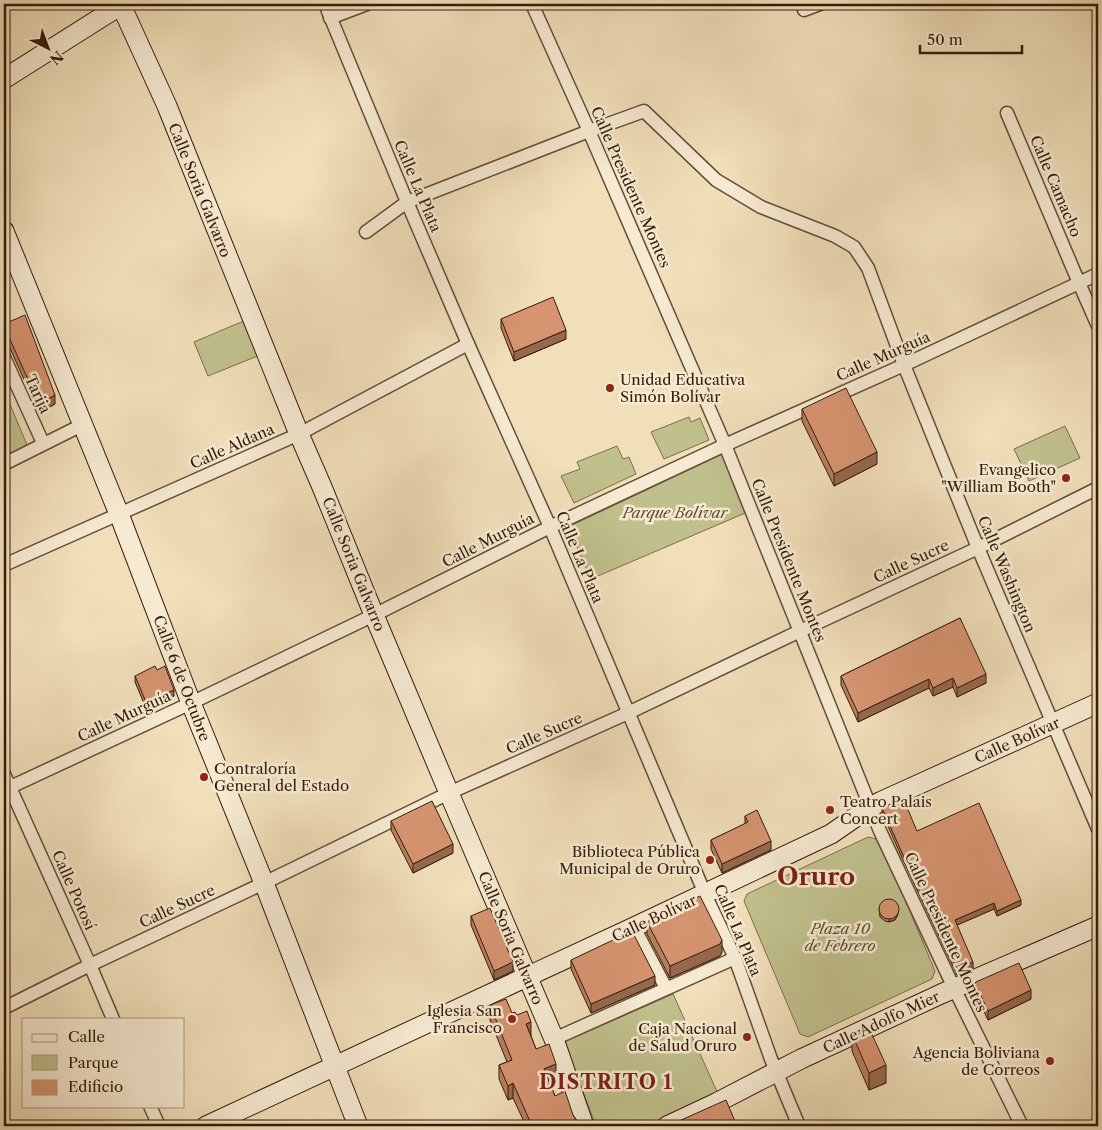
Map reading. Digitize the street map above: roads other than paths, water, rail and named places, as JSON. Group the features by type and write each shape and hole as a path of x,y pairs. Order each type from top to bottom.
{"main road":[{"path":"4,79 121,4"},
{"name":"Calle Soria Galvarro","path":"121,4 166,106 374,615 554,1039 584,1126"},
{"name":"Calle 6 de Octubre","path":"4,231 119,514 191,703 264,883 358,1126"},
{"name":"Calle Bolívar","path":"206,1126 705,894 831,834 870,807 1098,703"},
{"name":"Calle Adolfo Mier","path":"668,1126 801,1059 954,988 1098,926"}],"street":[{"name":"Calle La Plata","path":"325,4 468,344 550,527 705,894 735,958 776,1072 798,1126"},
{"path":"330,18 367,4"},
{"name":"Calle Presidente Montes","path":"532,4 725,445 880,831 1022,1126"},
{"path":"804,10 820,4"},
{"name":"Calle Washington","path":"588,131 644,111 716,180 761,207 835,236 854,247 868,268 904,365 978,548 1098,830"},
{"name":"Calle Camacho","path":"1007,113 1098,326"},
{"path":"366,232 407,202 588,131"},
{"name":"Calle Murguía","path":"7,789 374,615 550,527 1098,274"},
{"name":"Calle Aldana","path":"4,564 299,434 468,344"},
{"name":"Tarija","path":"4,357 43,443"},
{"path":"8,462 82,425"},
{"name":"Calle Sucre","path":"4,1008 449,793 628,713 978,548 1098,488"},
{"name":"Calle Potosí","path":"4,774 7,789 90,965 113,1018"},
{"path":"634,927 666,988"},
{"path":"554,1039 735,958"},
{"path":"151,1108 158,1126"}],"place":[{"name":"Unidad Educativa Simón Bolívar","path":"610,388"},
{"name":"Evangelico \"William Booth\"","path":"1066,478"},
{"name":"Contraloría General del Estado","path":"204,777"},
{"name":"Teatro Palais Concert","path":"830,810"},
{"name":"Biblioteca Pública Municipal de Oruro","path":"710,860"},
{"name":"Iglesia San Francisco","path":"512,1019"},
{"name":"Caja Nacional de Salud Oruro","path":"747,1037"},
{"name":"Agencia Boliviana de Correos","path":"1050,1061"}],"district":[{"name":"Oruro","path":"816,876"},
{"name":"DISTRITO 1","path":"606,1082"}],"park label":[{"name":"Parque Bolívar","path":"675,512"},
{"name":"Plaza 10 de Febrero","path":"840,936"}]}
